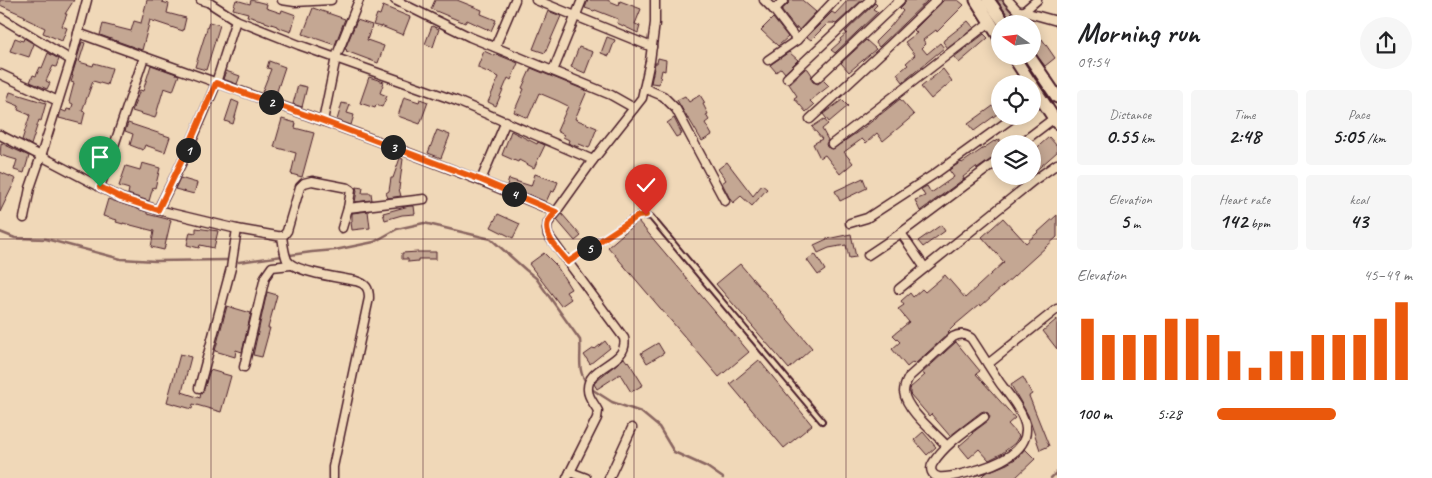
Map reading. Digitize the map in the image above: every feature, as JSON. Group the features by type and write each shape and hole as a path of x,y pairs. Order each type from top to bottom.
{"main road":[{"path":"976,0 990,22"},
{"path":"988,0 999,15"},
{"path":"1034,65 1057,97"},
{"path":"1041,105 1055,121"}],"street":[{"path":"24,218 30,188 71,60 87,0"},
{"path":"282,0 295,2 331,0"},
{"path":"323,121 336,57 359,0"},
{"path":"395,0 470,37 611,95 634,108"},
{"path":"495,47 515,0"},
{"path":"536,0 652,47"},
{"path":"553,71 582,0"},
{"path":"586,478 568,475 597,418 598,411 587,389 589,380 622,353 625,343 624,338 548,235 547,229 548,223 593,160 642,98 652,47 655,0"},
{"path":"764,0 797,40"},
{"path":"774,10 784,0"},
{"path":"768,60 797,40 835,0"},
{"path":"787,78 870,0"},
{"path":"816,78 900,0"},
{"path":"810,119 936,0"},
{"path":"1008,0 1017,10 1057,21"},
{"path":"1023,12 1037,0"},
{"path":"208,1 236,20 299,45 457,101 593,160"},
{"path":"0,17 71,60"},
{"path":"158,210 216,83 236,20"},
{"path":"832,144 990,22"},
{"path":"78,33 481,180 556,212"},
{"path":"100,187 144,57"},
{"path":"0,74 58,101"},
{"path":"644,88 663,96 676,110 725,201"},
{"path":"481,180 506,121"},
{"path":"1034,135 1055,121"},
{"path":"850,223 867,218 936,173 1003,125"},
{"path":"0,135 121,198 158,210 237,229 282,236 287,232 300,188 307,181 317,181 350,189 352,192 342,228"},
{"path":"899,289 1033,181 1057,164"},
{"path":"868,255 901,233 991,166"},
{"path":"348,208 424,199"},
{"path":"199,388 232,268 237,229"},
{"path":"901,233 925,268"},
{"path":"282,236 289,262 303,270 362,283 367,286 369,292 333,478"},
{"path":"244,367 266,277 272,267 289,262"},
{"path":"988,364 1057,309"},
{"path":"948,446 914,412 906,400 904,384 909,377 958,334 967,335 971,338 988,364 1024,421 1025,438 1021,445 1008,457 986,468 953,476 937,477 933,474 932,466 948,446 984,417"},
{"path":"609,478 632,428"}],"lane":[{"path":"568,262 638,216 646,215 651,217 822,421"}],"building":[{"path":"0,0 74,0 65,14 67,14 62,26 67,28 62,41 43,33 45,28 24,18 25,16 0,5"},
{"path":"147,0 163,0 162,2 169,4 167,13 186,18 183,31 150,20 142,50 100,35 103,24 131,31 134,21 141,23"},
{"path":"236,0 250,4 251,0 267,4 266,8 281,13 282,10 296,15 291,32 247,16 248,13 233,9"},
{"path":"435,0 457,0 482,10 481,14 496,20 491,31 467,20 465,23 431,9"},
{"path":"588,0 607,0 619,5 620,1 641,9 635,24 640,26 638,33 617,23 618,19 585,8"},
{"path":"790,0 802,0 816,12 799,30 797,27 796,29 781,10"},
{"path":"848,0 862,0 836,24 828,23 811,40 807,37 832,12 835,14"},
{"path":"906,0 928,0 879,47 875,42 903,11 900,8"},
{"path":"944,0 958,0 964,5 937,32 936,30 923,40 926,44 922,48 927,54 940,43 944,48 903,82 897,74 908,65 906,63 915,55 905,42 917,33 914,30"},
{"path":"997,0 1002,0 1015,15 1008,15"},
{"path":"875,3 877,5 873,9 878,12 835,53 831,50 841,41 840,39 847,33 845,32"},
{"path":"383,6 410,17 403,35 381,26 373,25 377,14 380,15"},
{"path":"313,8 345,19 335,45 303,34"},
{"path":"548,11 561,16 545,53 533,49"},
{"path":"773,18 788,37 778,46 761,30"},
{"path":"357,20 372,25 367,40 384,46 378,63 345,49"},
{"path":"968,21 974,28 948,48 943,42 944,40"},
{"path":"209,22 220,25 206,70 195,67"},
{"path":"432,26 439,29 433,47 425,44"},
{"path":"984,34 988,38 959,63 954,57"},
{"path":"607,37 615,40 609,56 601,53"},
{"path":"15,38 23,41 24,38 34,44 29,57 10,51"},
{"path":"866,40 876,49 849,72 841,63"},
{"path":"1041,40 1055,58 1045,66 1041,61"},
{"path":"82,42 85,43 79,62 93,66 94,63 112,68 107,85 93,81 82,111 85,112 82,124 59,118 61,110 66,112 67,109 71,110 73,104 69,102 74,83 71,82 72,75"},
{"path":"579,47 593,52 585,73 571,67"},
{"path":"484,51 518,63 511,80 508,78 496,106 488,102 499,77 478,68"},
{"path":"789,52 798,60 785,73 781,68 776,72 770,65"},
{"path":"48,53 59,59 56,67 53,66 46,81 50,83 47,89 30,82 33,75 36,76 40,67 42,68"},
{"path":"658,58 666,60 665,71 662,70 659,84 651,83 655,63 657,63"},
{"path":"269,61 285,67 275,97 262,92 271,69 267,68"},
{"path":"151,65 179,75 173,91 164,88 155,118 132,111 140,90 143,91"},
{"path":"531,68 587,91 575,119 597,128 589,148 579,144 578,147 568,143 569,140 557,131 568,106 558,101 539,93 528,118 514,112"},
{"path":"806,68 812,75 811,79 813,82 818,84 823,80 829,86 810,101 814,105 806,112 794,98 797,96 789,84"},
{"path":"943,69 952,81 931,99 921,87"},
{"path":"226,71 240,76 237,84 223,79"},
{"path":"369,77 384,82 380,93 387,96 382,107 376,105 375,108 360,103"},
{"path":"298,85 307,87 302,107 293,104"},
{"path":"10,92 46,103 31,145 22,140 30,115 18,110 19,106 7,101"},
{"path":"700,95 705,103 703,104 708,114 706,115 709,120 705,123 712,135 702,141 677,100 685,96 689,102"},
{"path":"404,97 419,102 420,99 428,102 420,124 398,116"},
{"path":"900,99 914,115 883,141 877,133 866,143 862,139 844,152 853,163 840,174 825,155 820,158 813,144 822,139 812,127 824,119 828,124 822,129 828,140 826,144 827,147 833,149"},
{"path":"232,100 239,103 233,124 225,121"},
{"path":"842,100 848,106 829,122 823,114"},
{"path":"342,103 350,105 347,113 354,115 351,125 337,120"},
{"path":"991,107 991,119 974,131 968,124"},
{"path":"674,118 682,134 676,137 667,123"},
{"path":"282,119 296,123 295,128 314,133 302,177 291,174 296,153 274,147"},
{"path":"128,123 170,137 165,152 145,145 143,150 130,145 133,134 125,131"},
{"path":"437,130 450,135 441,158 428,153"},
{"path":"511,131 537,144 538,142 545,145 534,168 519,160 518,162 502,155"},
{"path":"1049,137 1057,146 1057,152 1041,166 1041,144"},
{"path":"1,143 29,156 24,173 14,170 17,160 0,155"},
{"path":"991,143 991,159 977,169 976,167 963,177 964,179 920,211 915,200 925,196 921,189 927,186 931,193 954,177 949,170"},
{"path":"90,152 100,155 96,167 87,165"},
{"path":"400,158 403,159 399,189 401,196 388,198 386,193 389,191 391,178 393,178"},
{"path":"727,162 753,196 762,185 767,189 752,206 741,196 733,203 730,199 722,183 726,180 718,169"},
{"path":"142,163 160,168 155,188 153,187 149,201 128,194 129,189 119,186 126,166 140,170"},
{"path":"0,172 16,179 0,212"},
{"path":"535,174 558,182 554,192 551,191 546,202 507,185 509,179 531,186"},
{"path":"180,178 197,183 194,194 175,189"},
{"path":"863,178 867,188 840,201 835,191"},
{"path":"356,187 363,188 362,193 371,193 372,200 355,202"},
{"path":"108,199 147,212 147,214 171,220 164,250 151,247 154,231 116,222 117,220 103,216"},
{"path":"414,206 415,214 402,215 385,220 383,213"},
{"path":"368,211 370,228 352,230 352,213"},
{"path":"498,214 520,224 513,238 491,227"},
{"path":"562,214 581,236 575,241 557,220"},
{"path":"1057,215 1057,237 981,306 980,304 955,325 949,333 915,364 913,362 907,367 892,349 900,342 893,335 909,322 898,309 904,305 901,301 910,293 913,297 922,289 925,292 945,275 965,298 1004,262 982,237 1003,218 1026,243"},
{"path":"638,221 749,352 719,377 608,247"},
{"path":"941,225 945,231 923,247 918,241"},
{"path":"196,228 218,231 214,248 200,245 199,248 187,245 190,232 196,233"},
{"path":"851,234 856,257 849,258 846,245 829,248 818,253 814,245 827,239"},
{"path":"436,252 436,259 418,259 418,261 408,262 408,259 402,259 402,253"},
{"path":"544,253 556,265 571,289 566,292 571,299 561,306 529,264"},
{"path":"815,254 825,270 818,275 807,260"},
{"path":"740,264 812,348 789,369 716,284"},
{"path":"267,292 277,295 262,357 253,355"},
{"path":"227,306 251,313 242,352 236,350 235,357 215,351"},
{"path":"1057,319 1057,349 1043,331"},
{"path":"605,341 610,348 590,364 584,355"},
{"path":"956,342 980,371 976,374 1015,418 1008,424 1019,436 1015,443 1001,454 989,460 979,449 969,458 959,446 988,421 990,417 988,413 981,412 950,436 910,394 910,388 925,375 922,373"},
{"path":"658,343 664,353 647,363 641,353"},
{"path":"180,354 191,357 182,392 200,398 210,370 231,376 221,412 193,404 192,409 167,402"},
{"path":"624,358 628,361 643,385 631,392 620,374 597,389 594,384 598,379"},
{"path":"759,360 812,425 784,448 730,384"},
{"path":"1023,377 1032,394 1029,396 1049,446 1040,450 1028,415 1011,385"},
{"path":"923,432 936,447 927,455 914,440"},
{"path":"1025,449 1035,459 1015,478 980,478 985,473 1017,458"}],"waterway":[{"path":"239,262 335,250 374,242 397,229 424,223 491,239 536,278 580,340 580,368 587,383"},
{"path":"0,232 15,238 46,239 121,259 155,261 227,260"},
{"path":"590,388 612,402 641,412 659,427 674,452 707,467 723,478"},
{"path":"1051,478 1057,472"}],"route":[{"path":"100,187 121,198 158,210 216,83 481,180 556,212 548,223 548,235 568,262 638,216 646,215"}]}
